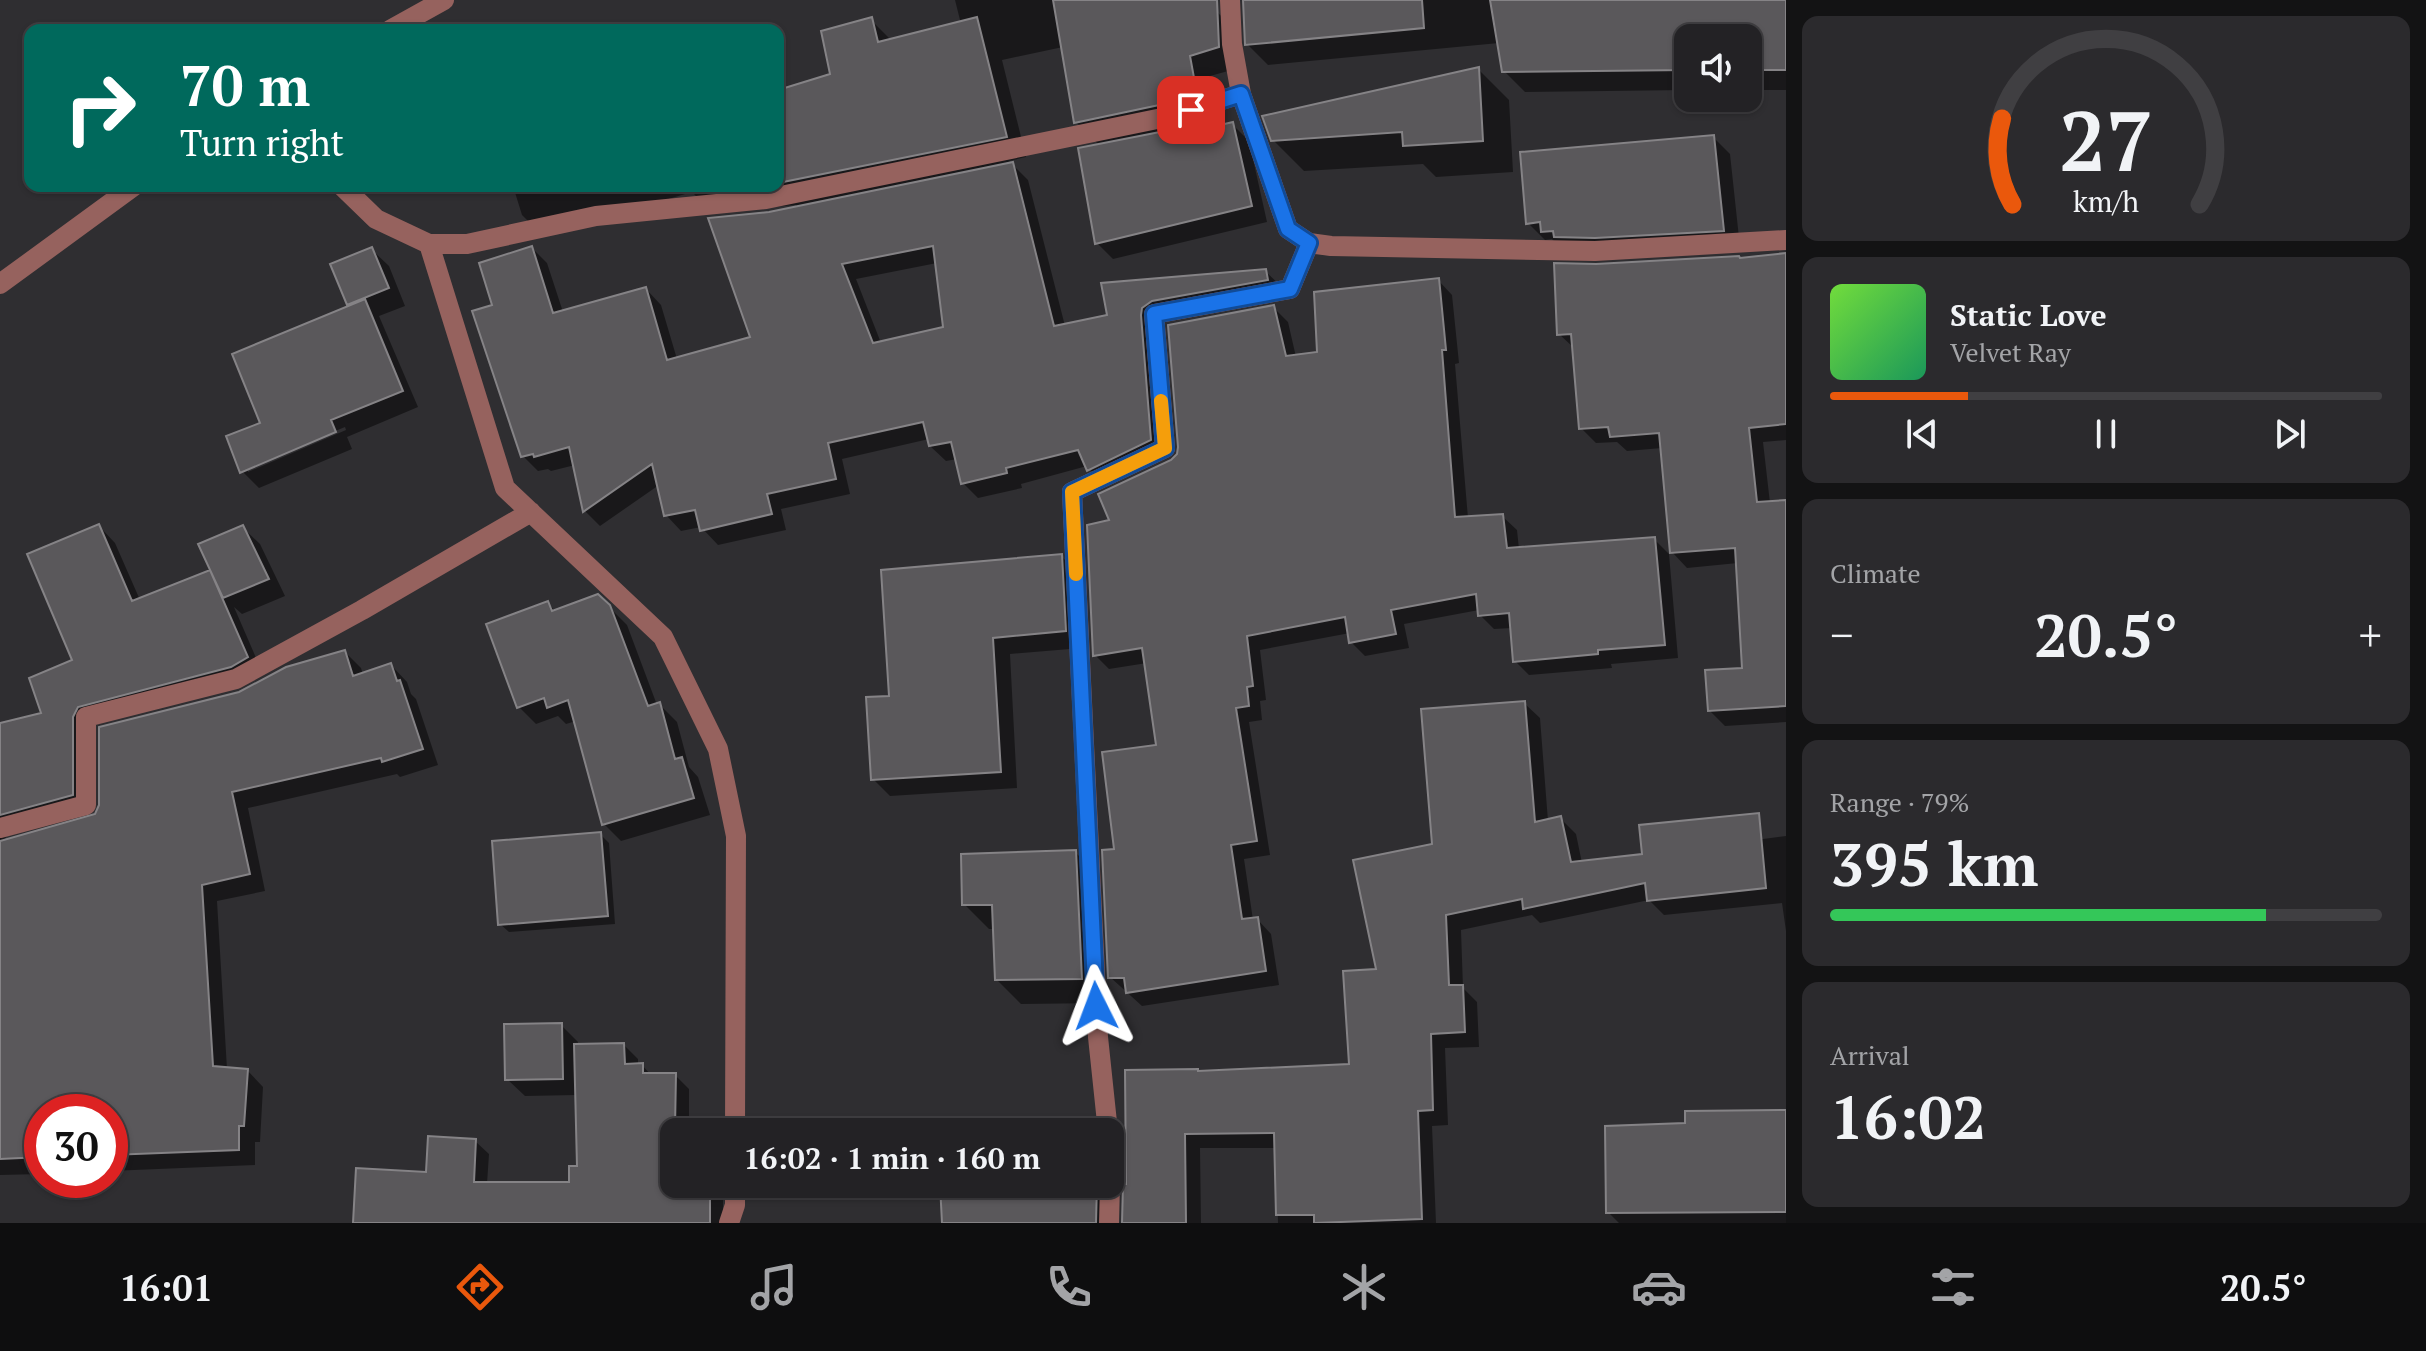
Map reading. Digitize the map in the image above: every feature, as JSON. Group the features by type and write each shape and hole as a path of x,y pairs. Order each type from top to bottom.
{"street":[{"path":"401,24 444,0"},
{"path":"1230,0 1232,44 1241,94 1288,229 1309,243 1595,251 1786,240"},
{"path":"348,192 376,219 429,244 467,244 596,216 766,199 1167,117 1241,94"},
{"path":"0,284 126,192"},
{"path":"1107,1118 1098,1037 1072,492 1165,448 1154,314 1290,289 1309,243"},
{"path":"429,244 505,488 663,637 718,749 736,836 735,1118"},
{"path":"0,828 86,805 86,717 236,679 531,512"},
{"path":"729,1223 735,1198"},
{"path":"1109,1223 1110,1198"}],"building":[{"path":"1053,0 1217,0 1219,47 1190,56 1197,94 1074,123"},
{"path":"1243,0 1422,0 1424,28 1245,45"},
{"path":"1490,0 1786,0 1786,70 1762,70 1762,24 1674,24 1674,70 1502,72"},
{"path":"872,17 878,42 977,17 1007,137 784,182 784,88 830,74 821,31"},
{"path":"1479,67 1483,141 1403,146 1402,132 1271,141 1262,116"},
{"path":"1201,120 1203,129 1233,122 1252,206 1095,244 1078,148 1170,130"},
{"path":"1714,135 1724,231 1595,238 1554,237 1553,231 1541,232 1540,222 1526,224 1520,152"},
{"path":"1013,162 1054,326 1107,315 1101,283 1266,269 1268,280 1152,301 1142,308 1151,440 1087,471 1078,450 1006,468 1007,473 961,484 951,442 929,446 923,422 828,443 836,479 767,494 772,514 700,531 695,510 664,516 652,464 583,512 569,447 534,457 533,454 521,457 472,311 492,305 479,263 532,246 553,313 646,287 667,360 750,337 708,218 769,212","holes":["933,246 943,327 873,343 842,264"]},
{"path":"372,247 389,288 347,305 330,264"},
{"path":"1786,253 1786,424 1749,428 1757,502 1786,500 1786,706 1708,711 1705,670 1742,668 1735,548 1670,553 1659,433 1610,437 1608,427 1579,429 1571,334 1557,335 1554,263 1740,258"},
{"path":"1439,278 1455,517 1503,514 1507,548 1655,537 1665,645 1598,650 1598,654 1513,662 1509,613 1478,616 1476,594 1391,610 1396,634 1349,643 1345,617 1247,636 1253,686 1247,687 1249,706 1236,708 1257,841 1231,845 1242,919 1258,917 1266,971 1126,993 1124,978 1108,978 1102,850 1114,849 1102,752 1156,745 1142,648 1093,656 1087,525 1109,520 1098,494 1171,460 1177,454 1168,325 1274,305 1286,356 1317,352 1314,292"},
{"path":"365,299 403,391 331,420 336,432 240,473 226,436 260,423 232,354"},
{"path":"99,524 132,601 210,570 248,657 231,667 78,707 73,717 73,795 0,815 0,723 41,713 29,678 72,660 27,554"},
{"path":"243,525 269,579 223,598 198,544"},
{"path":"1062,554 1066,631 993,638 1001,772 871,780 866,697 889,696 881,570"},
{"path":"598,594 610,605 648,706 660,702 675,759 682,757 694,798 602,825 568,700 547,708 544,698 517,708 486,624 548,601 552,611"},
{"path":"345,650 353,676 391,663 397,681 400,680 423,749 382,762 381,758 232,792 250,874 202,885 213,1066 248,1069 244,1126 239,1126 239,1150 128,1154 128,1094 24,1094 24,1158 0,1159 0,841 95,814 99,805 99,727 239,692 286,667"},
{"path":"1525,701 1535,822 1561,816 1571,862 1642,854 1639,825 1759,813 1766,888 1647,901 1645,883 1523,909 1522,899 1446,915 1449,985 1463,985 1465,1032 1431,1034 1433,1110 1418,1111 1422,1219 1314,1223 1314,1215 1276,1215 1274,1133 1185,1134 1186,1223 1122,1223 1126,1184 1125,1070 1198,1071 1349,1064 1343,971 1376,969 1353,860 1432,844 1421,709"},
{"path":"601,832 608,916 498,925 492,841"},
{"path":"1076,850 1082,979 995,980 992,905 962,905 961,854"},
{"path":"562,1023 563,1079 505,1080 504,1024"},
{"path":"624,1043 625,1064 643,1063 643,1073 676,1073 675,1118 660,1118 660,1198 710,1198 710,1223 353,1223 356,1168 426,1172 428,1136 476,1139 474,1182 569,1182 569,1166 577,1166 574,1044"},
{"path":"1786,1110 1786,1212 1606,1213 1605,1126 1685,1123 1685,1111"},
{"path":"941,1198 1097,1198 1096,1223 942,1223"}],"slow traffic":[{"path":"1076,574 1072,492 1165,448 1161,401"}],"route":[{"path":"1096,1006 1072,492 1165,448 1154,314 1290,289 1309,243 1288,229 1241,94 1191,110"}]}
